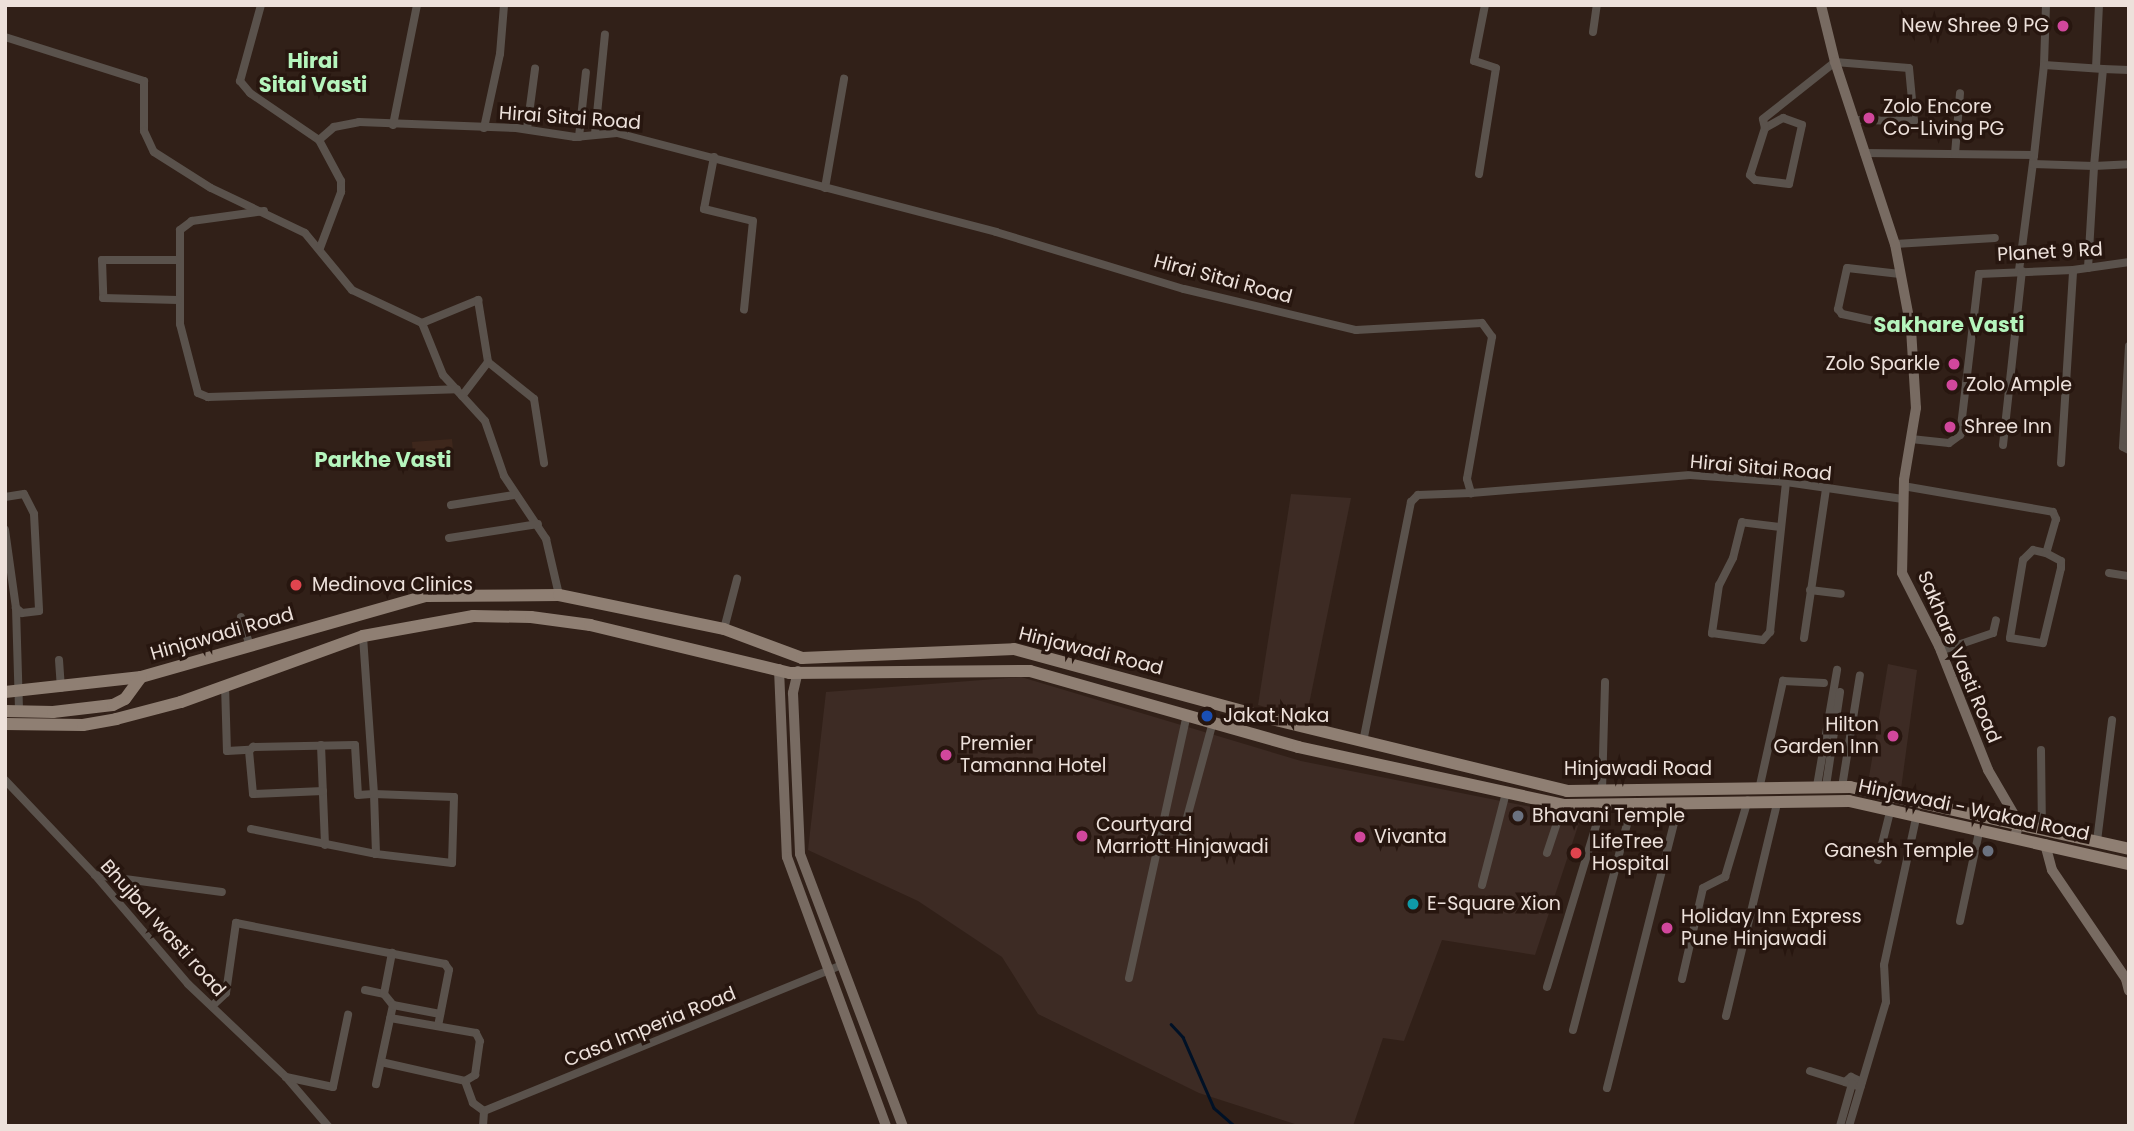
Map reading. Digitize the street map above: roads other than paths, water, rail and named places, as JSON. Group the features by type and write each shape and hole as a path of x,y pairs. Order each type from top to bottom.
{"main road":[{"name":"Hinjawadi Road","path":"5,711 113,705 125,699 141,677 389,604 472,593 559,595 724,629 783,653 793,651 800,664 1014,649 1363,742 1548,787 1602,791 1760,785 1842,787 1898,794 2129,849"},
{"path":"472,593 473,616"},
{"path":"5,724 83,725 144,713 363,636 473,616 590,625 779,669 783,653"},
{"name":"Hinjawadi - Wakad Road","path":"779,669 800,664 1030,671 1298,747 1563,805 1748,800 1849,802 1891,808 2129,864"},
{"path":"5,692 61,688 141,677"}],"street":[{"path":"261,5 240,81 250,93 321,137 341,181 341,192 320,248"},
{"path":"393,125 417,5"},
{"path":"484,128 500,54 504,5"},
{"path":"1479,174 1496,68 1474,61 1485,5"},
{"path":"1593,32 1597,5"},
{"name":"Sakhare Vasti Road","path":"1821,5 1835,62 1895,244 1911,329 1916,408 1903,486 1902,573 1940,651 1988,770 2019,823"},
{"path":"2003,445 2044,65 2046,5"},
{"path":"2088,268 2100,69 2099,5"},
{"path":"595,134 605,34"},
{"path":"5,37 144,81 144,131 149,146 211,188 265,211 305,233 352,290 422,323 443,375 490,430 514,495 538,524 559,595"},
{"path":"1765,128 1763,120 1835,62 1905,66 1912,72 1914,121 1854,120"},
{"path":"2044,65 2129,70"},
{"path":"527,129 535,69"},
{"path":"579,137 586,72"},
{"path":"825,188 844,79"},
{"path":"1955,154 1960,93"},
{"path":"1783,118 1802,125 1789,184 1755,180 1750,175 1759,134 1765,128 1783,118"},
{"name":"Hirai Sitai Road","path":"321,137 359,122 527,129 579,137 595,134 639,136 1009,236 1184,289 1356,330 1482,323 1492,337 1467,479 1471,494 1690,475 1786,482 1903,499"},
{"path":"1864,153 1955,154 2094,166 2129,164"},
{"path":"714,157 704,209 753,221 744,310"},
{"path":"265,211 184,223 177,260 178,300 193,388 208,397 459,392 488,362"},
{"path":"1895,244 1995,239"},
{"path":"177,260 102,260 103,298 178,300"},
{"name":"Planet 9 Rd","path":"1911,439 1949,443 1960,435 1976,277 1983,271 2073,270 2129,262"},
{"path":"1900,274 1847,268 1838,309 1842,314 1911,329"},
{"path":"2061,463 2073,270"},
{"path":"422,323 478,300 488,362 534,399 544,463"},
{"path":"2129,346 2123,447 2129,450"},
{"path":"1780,527 1742,522 1733,558 1719,585 1712,633 1763,640 1770,632 1786,482"},
{"path":"1903,486 1990,498 2053,512 2056,519 2046,553"},
{"path":"1804,638 1826,489"},
{"path":"5,497 24,494 30,503 36,535 39,611 22,613 16,608"},
{"path":"1363,742 1411,502 1418,495 1471,494"},
{"path":"452,505 514,495"},
{"path":"449,538 538,524"},
{"path":"5,530 16,608 19,712"},
{"path":"2033,550 2046,553 2061,561 2061,568 2043,643 2010,638 2023,560 2033,550"},
{"path":"2109,573 2129,576"},
{"path":"724,629 737,579"},
{"path":"1810,590 1841,594"},
{"path":"241,617 250,647"},
{"path":"1940,651 1993,634 1996,620"},
{"path":"363,636 376,854"},
{"path":"59,660 61,688"},
{"path":"800,664 793,693 800,854 904,1126"},
{"path":"779,669 787,857 827,971 887,1126"},
{"path":"1821,786 1837,670"},
{"path":"1842,787 1860,675"},
{"path":"1760,785 1783,681 1824,683"},
{"path":"1602,791 1605,682"},
{"path":"225,685 227,751 355,745 358,795 450,796 456,801 452,863 376,854 251,829"},
{"path":"1821,786 1840,692"},
{"path":"1129,978 1187,714"},
{"path":"2097,841 2112,720"},
{"path":"1179,847 1213,722"},
{"path":"321,746 325,845"},
{"path":"249,750 253,794 323,791"},
{"path":"2041,750 2042,828"},
{"name":"Bhujbal wasti road","path":"5,780 95,875 212,1006 286,1077 328,1126"},
{"path":"1482,885 1506,793"},
{"path":"1682,979 1703,888 1725,877 1748,800"},
{"path":"1726,1016 1778,800"},
{"path":"1606,1088 1679,803"},
{"path":"1547,853 1563,805"},
{"path":"1573,1030 1632,805"},
{"path":"1546,987 1602,806"},
{"path":"1878,860 1891,808"},
{"path":"1849,1126 1886,1002 1884,965 1917,814"},
{"path":"2015,836 2019,823"},
{"path":"1961,920 1980,828"},
{"path":"2045,844 2052,870 2126,979 2129,991"},
{"path":"95,875 222,892"},
{"path":"212,1006 226,993 236,923 446,964 449,970 438,1026"},
{"path":"384,994 392,953"},
{"name":"Casa Imperia Road","path":"484,1111 841,965"},
{"path":"365,990 384,994 393,1006 440,1014"},
{"path":"376,1084 393,1006"},
{"path":"286,1077 333,1087 348,1015"},
{"path":"381,1062 465,1081 475,1075 479,1036 390,1018"},
{"path":"1810,1071 1848,1083 1862,1084"},
{"path":"465,1081 473,1103 484,1111 483,1126"},
{"path":"1840,1126 1848,1083"}],"waterway":[{"path":"1171,1024 1183,1037 1214,1108 1235,1126"}],"place":[{"name":"New Shree 9 PG","path":"2063,26"},
{"name":"Zolo Encore Co-Living PG","path":"1869,118"},
{"name":"Zolo Sparkle","path":"1954,364"},
{"name":"Zolo Ample","path":"1952,385"},
{"name":"Shree Inn","path":"1950,427"},
{"name":"Medinova Clinics","path":"296,585"},
{"name":"Jakat Naka","path":"1207,716"},
{"name":"Hilton Garden Inn","path":"1893,736"},
{"name":"Premier Tamanna Hotel","path":"946,755"},
{"name":"Bhavani Temple","path":"1518,816"},
{"name":"Courtyard Marriott Hinjawadi","path":"1082,836"},
{"name":"Vivanta","path":"1360,837"},
{"name":"Ganesh Temple","path":"1988,851"},
{"name":"LifeTree Hospital","path":"1576,853"},
{"name":"E-Square Xion","path":"1413,904"},
{"name":"Holiday Inn Express Pune Hinjawadi","path":"1667,928"}],"district":[{"name":"Hirai Sitai Vasti","path":"313,73"},
{"name":"Sakhare Vasti","path":"1949,325"},
{"name":"Parkhe Vasti","path":"383,460"}]}
